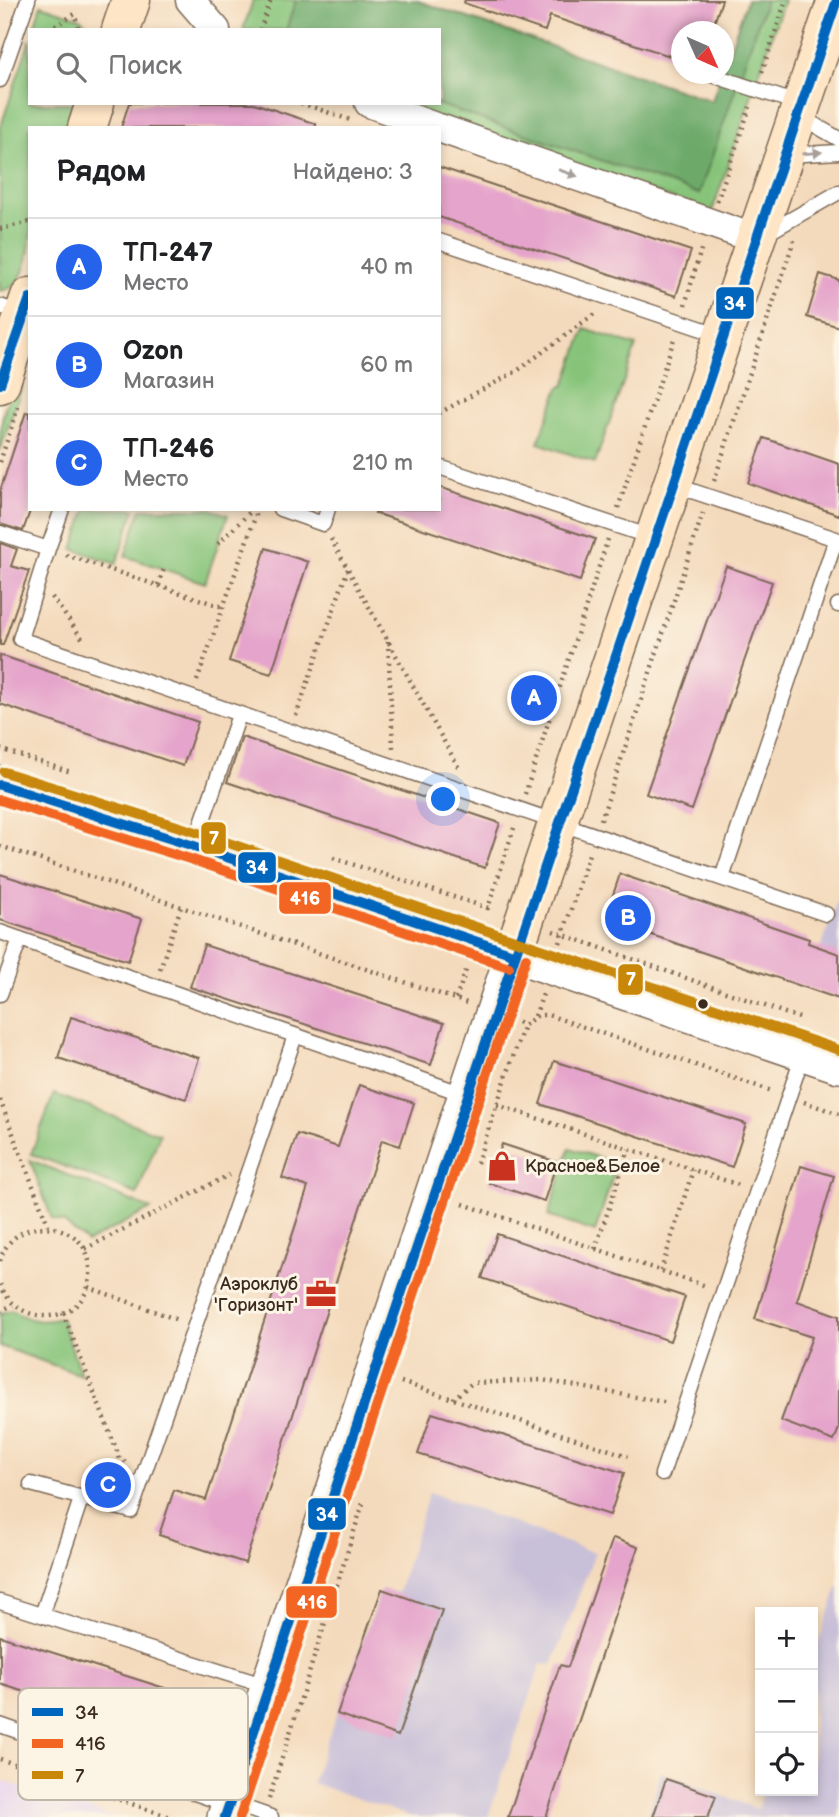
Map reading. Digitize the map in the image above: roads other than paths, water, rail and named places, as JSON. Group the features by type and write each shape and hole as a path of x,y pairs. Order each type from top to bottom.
{"main road":[{"path":"122,28 131,0"},
{"path":"0,785 194,846 513,954 837,0"},
{"path":"88,126 95,105"},
{"path":"11,392 18,306"}],"street":[{"path":"190,0 214,28"},
{"path":"365,113 429,126"},
{"path":"441,129 756,239"},
{"path":"248,1749 481,1100 494,1013 513,954 839,1065"}],"lane":[{"path":"0,80 28,0"},
{"path":"734,82 756,89 800,110 839,139"},
{"path":"785,156 839,152"},
{"path":"756,239 802,216 839,192"},
{"path":"441,242 723,336"},
{"path":"441,468 655,538"},
{"path":"673,484 838,539 722,878"},
{"path":"61,511 20,639 826,914"},
{"path":"286,511 323,524 327,511"},
{"path":"0,533 48,549"},
{"path":"194,846 239,715"},
{"path":"0,932 481,1100"},
{"path":"0,995 20,939"},
{"path":"31,1484 131,1511 295,1035"},
{"path":"662,1474 803,1053"},
{"path":"42,1615 81,1499"},
{"path":"0,1602 269,1687"},
{"path":"0,1725 18,1732"},
{"path":"206,1800 228,1808 268,1816"}],"place":[{"name":"ТП-247","path":"534,698"},
{"name":"Ozon","path":"628,918"},
{"name":"Красное&Белое","path":"502,1166"},
{"name":"Аэроклуб 'Горизонт'","path":"321,1294"},
{"name":"ТП-246","path":"108,1485"}]}
